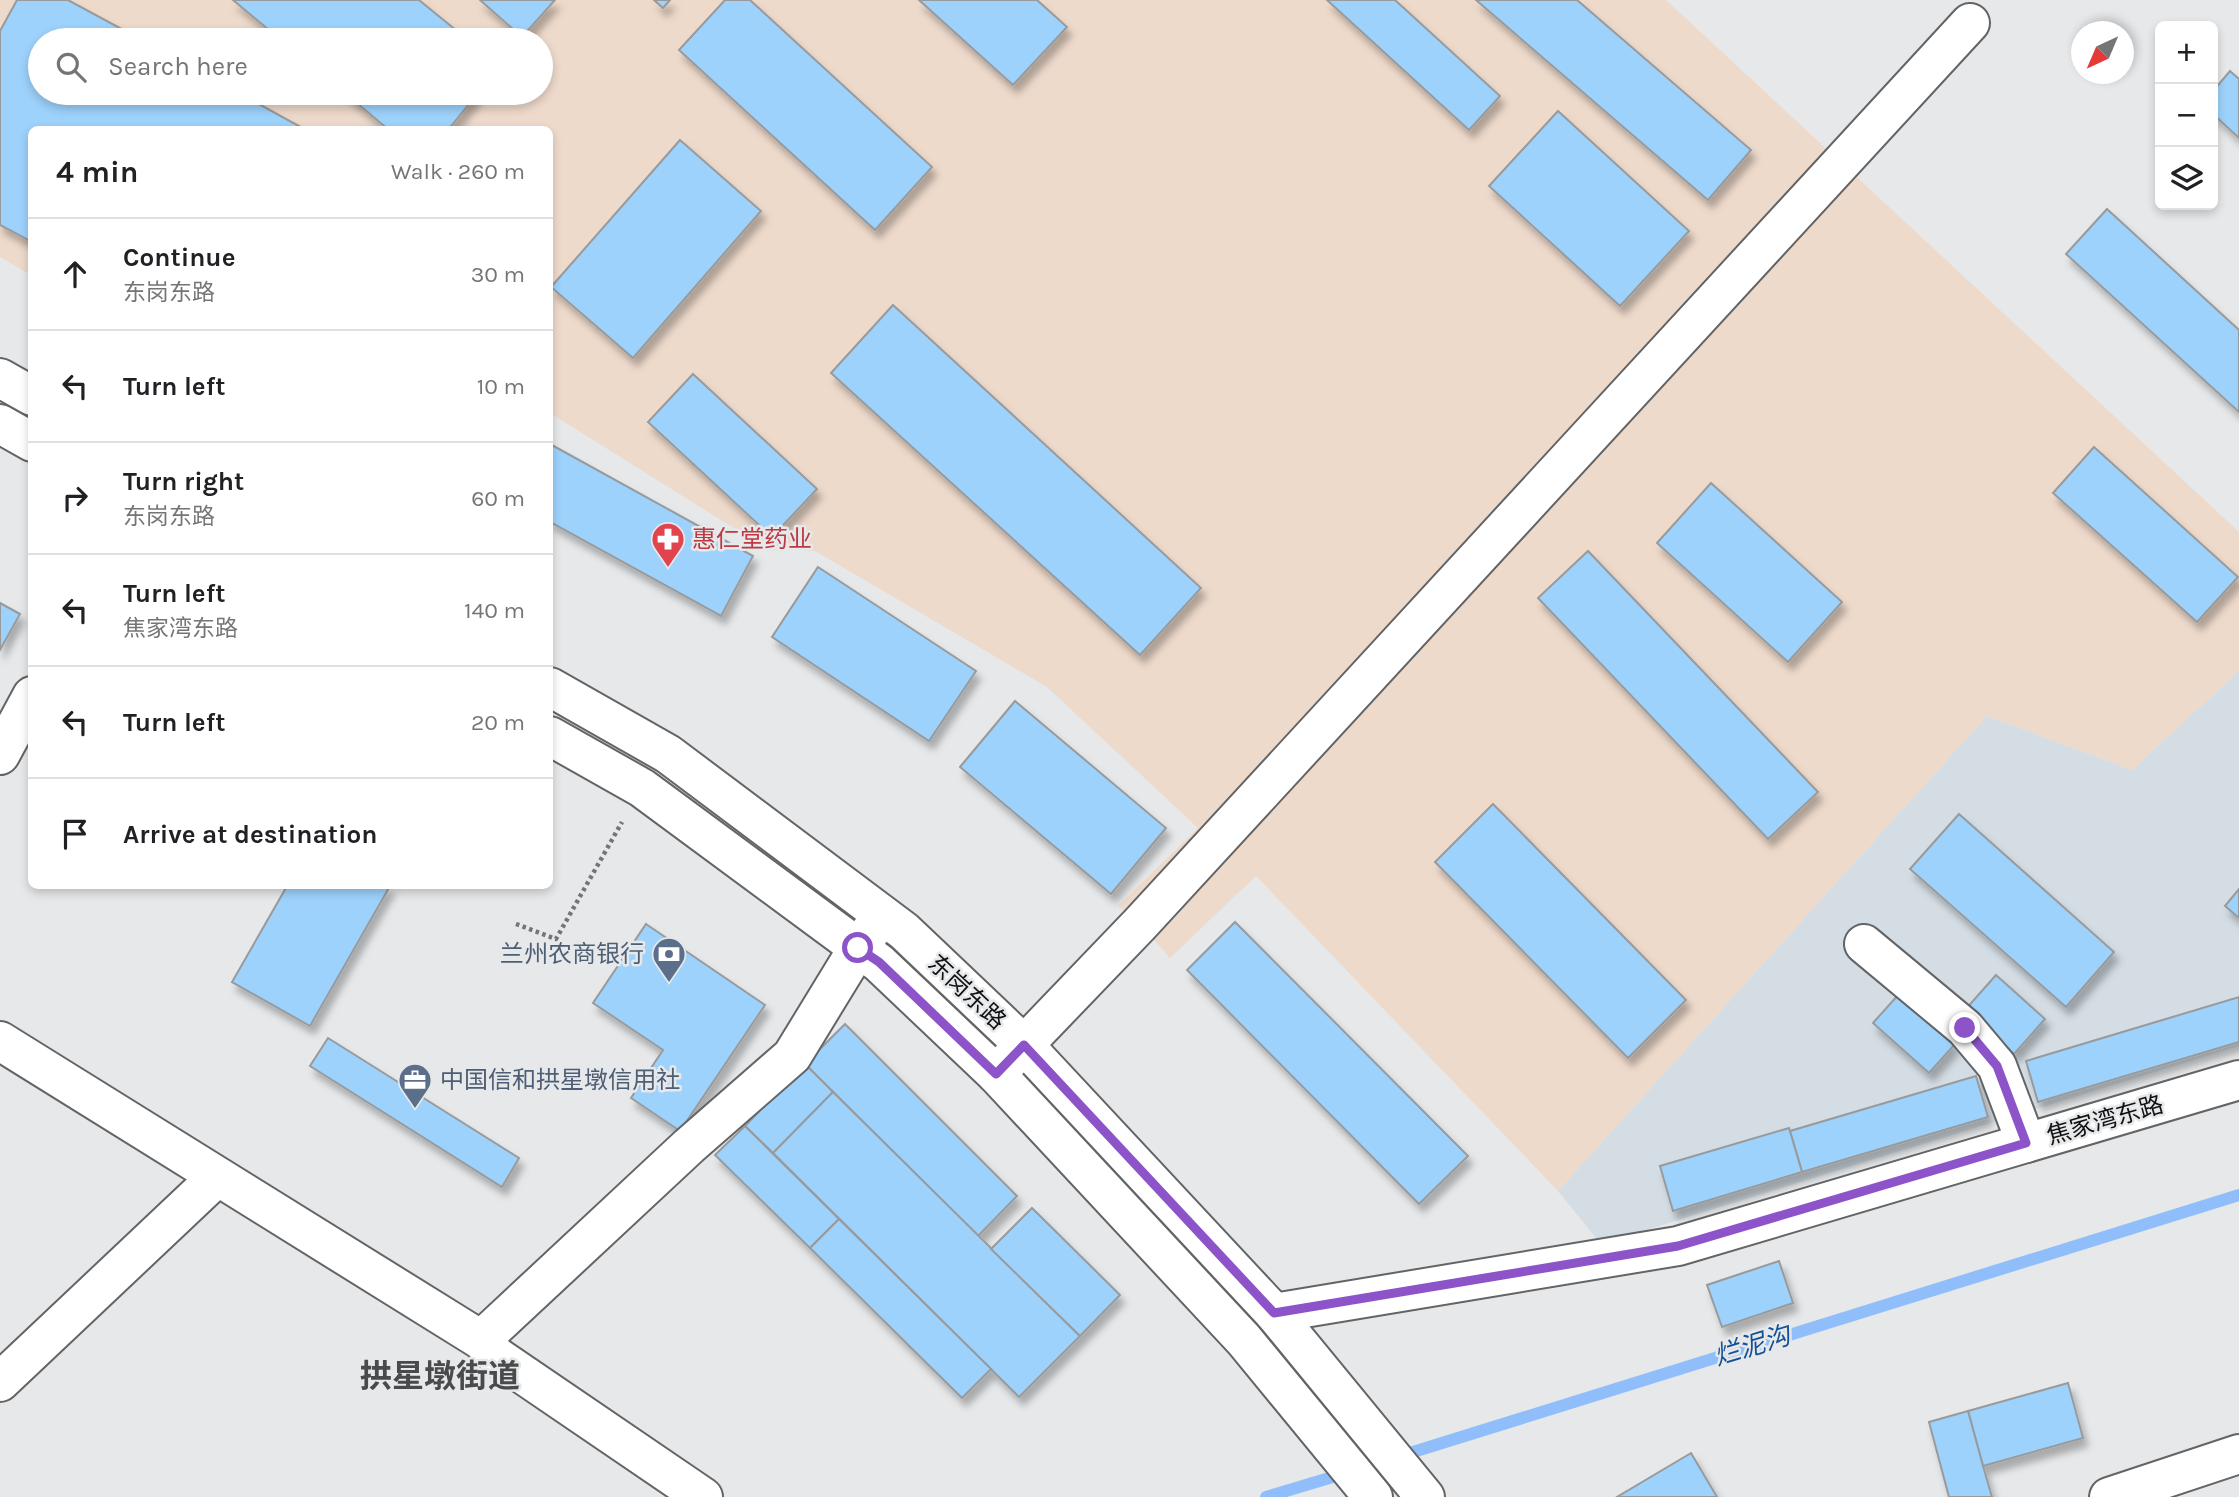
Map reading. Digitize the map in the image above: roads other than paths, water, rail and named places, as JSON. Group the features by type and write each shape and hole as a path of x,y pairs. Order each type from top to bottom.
{"street":[{"path":"996,1074 1140,924 1970,23"},
{"path":"0,378 28,394"},
{"path":"0,424 28,440"},
{"name":"东岗东路","path":"553,689 668,754 904,932 1024,1045 1274,1313 1425,1497"},
{"path":"0,755 28,703"},
{"name":"东岗东路","path":"553,738 642,788 879,962 996,1074 1244,1340 1373,1497"},
{"path":"481,1340 689,1146 792,1056 858,948 882,916"},
{"path":"1864,944 1965,1028 1997,1066 2026,1143"},
{"path":"0,1041 481,1340 496,1356 703,1497"},
{"name":"焦家湾东路","path":"1274,1313 1678,1246 2239,1080"},
{"path":"0,1382 217,1177"},
{"path":"2109,1497 2239,1454"}],"waterway":[{"name":"烂泥沟","path":"1397,1457 2239,1195"},
{"name":"烂泥沟","path":"1266,1497 1346,1473"}],"place":[{"name":"惠仁堂药业","path":"668,569"},
{"name":"兰州农商银行","path":"669,984"},
{"name":"中国信和拱星墩信用社","path":"415,1110"}],"district":[{"name":"拱星墩街道","path":"440,1376"}]}
